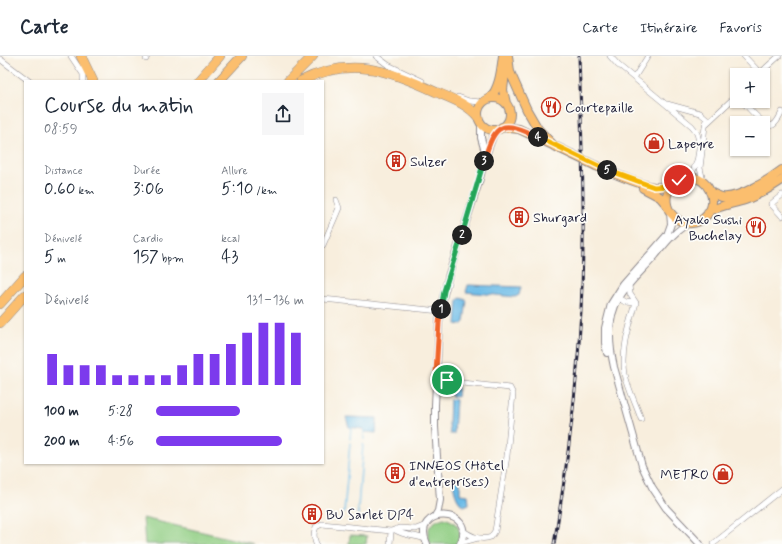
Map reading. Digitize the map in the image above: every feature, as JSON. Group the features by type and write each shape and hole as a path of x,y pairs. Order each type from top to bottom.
{"highway":[{"path":"81,56 93,80"},
{"path":"199,80 220,56"},
{"path":"220,80 242,56"},
{"path":"289,80 313,56"},
{"path":"303,80 318,73 338,68 358,66 381,70 402,76 456,101 472,111 479,120"},
{"path":"0,304 24,277"},
{"path":"0,323 24,296"}],"main road":[{"path":"503,56 499,79 494,92 478,108 479,120 489,129 516,128 596,166 654,187 663,187 689,177 697,179 704,183 710,192 712,202 708,212"},
{"path":"508,56 503,90 506,103 510,112 518,123 536,137"},
{"path":"508,56 510,72 526,110 538,129 554,146"},
{"path":"486,100 500,98 506,103"},
{"path":"500,128 508,121 510,112"},
{"path":"710,192 724,197 741,194 763,183 782,170"},
{"path":"616,174 660,197 666,204 670,213 679,221 690,223 700,220 708,212 718,207 736,203 759,194 782,180"},
{"path":"666,204 667,194 673,184"}],"street":[{"path":"71,56 84,79"},
{"path":"376,56 388,65 453,95 469,101 486,100"},
{"path":"610,56 618,65 693,127 697,132 698,138 695,168 689,177"},
{"path":"634,78 648,56"},
{"path":"744,56 754,68"},
{"path":"766,68 779,56"},
{"path":"0,59 27,80"},
{"path":"693,127 700,129 730,101"},
{"path":"664,104 701,114 706,118 700,168 704,183"},
{"path":"749,108 769,126 773,126 782,112"},
{"path":"693,127 690,120 694,114 716,114"},
{"path":"479,120 485,158"},
{"path":"393,531 399,528 416,529 426,525 438,511 440,500 435,427 436,372 440,310 449,274 479,182 491,139 500,128"},
{"path":"782,195 771,204 782,216"},
{"path":"324,243 339,208 336,200"},
{"path":"670,213 671,224 667,235 632,273 611,304 605,328 605,343 642,466 652,487 666,508 698,543"},
{"path":"618,295 629,285 674,235 690,223"},
{"path":"629,285 630,294 636,303 626,346 624,364 626,375 641,419"},
{"path":"618,295 626,302 636,303"},
{"path":"324,299 440,310"},
{"path":"436,372 447,380 453,382"},
{"path":"436,387 445,382 453,382 507,387 512,390 513,394 508,456 495,532 491,537 484,539 471,536 462,530"},
{"path":"714,544 782,489"},
{"path":"440,500 450,516"},
{"path":"435,516 443,514 458,521 463,536 460,544"},
{"path":"316,544 314,532 316,527 322,524 393,531 419,536 426,542"},
{"path":"426,525 426,542"},
{"path":"390,544 393,531"},
{"path":"460,544 479,538"}],"green space":[{"path":"143,518 254,544 145,544"},
{"path":"444,518 453,522 460,531 457,544 431,544 428,535 430,527 439,519"},
{"path":"350,535 367,536 366,544 349,544"}],"water":[{"path":"468,285 521,287 519,295 515,297 466,292"},
{"path":"460,298 467,301 464,322 461,325 456,324 458,301"},
{"path":"452,386 458,386 457,397 451,396"},
{"path":"450,399 456,400 454,434 450,434"},
{"path":"346,417 377,418 376,433 364,432 363,429 349,427"},
{"path":"453,479 460,482 460,494 468,495 469,504 464,506 459,501"}],"waterway":[{"path":"350,439 351,427"},
{"path":"364,430 364,439"},
{"path":"344,513 350,443"},
{"path":"358,508 363,444"},
{"path":"358,510 358,517"}],"railway":[{"path":"554,544 566,470 574,396 578,358 582,283 583,199 579,56"}],"place":[{"name":"Courtepaille","path":"551,107"},
{"name":"Lapeyre","path":"654,143"},
{"name":"Sulzer","path":"396,161"},
{"name":"Shurgard","path":"519,217"},
{"name":"Ayako Sushi Buchelay","path":"756,227"},
{"name":"INNEOS (Hôtel d'entreprises)","path":"395,473"},
{"name":"METRO","path":"723,474"},
{"name":"BU Sarlet DP4","path":"312,514"}],"route":[{"path":"447,380 436,372 439,323 444,291 479,182 490,142 498,129 502,127 519,129 596,166 643,184 654,187 669,186 679,180"}]}
